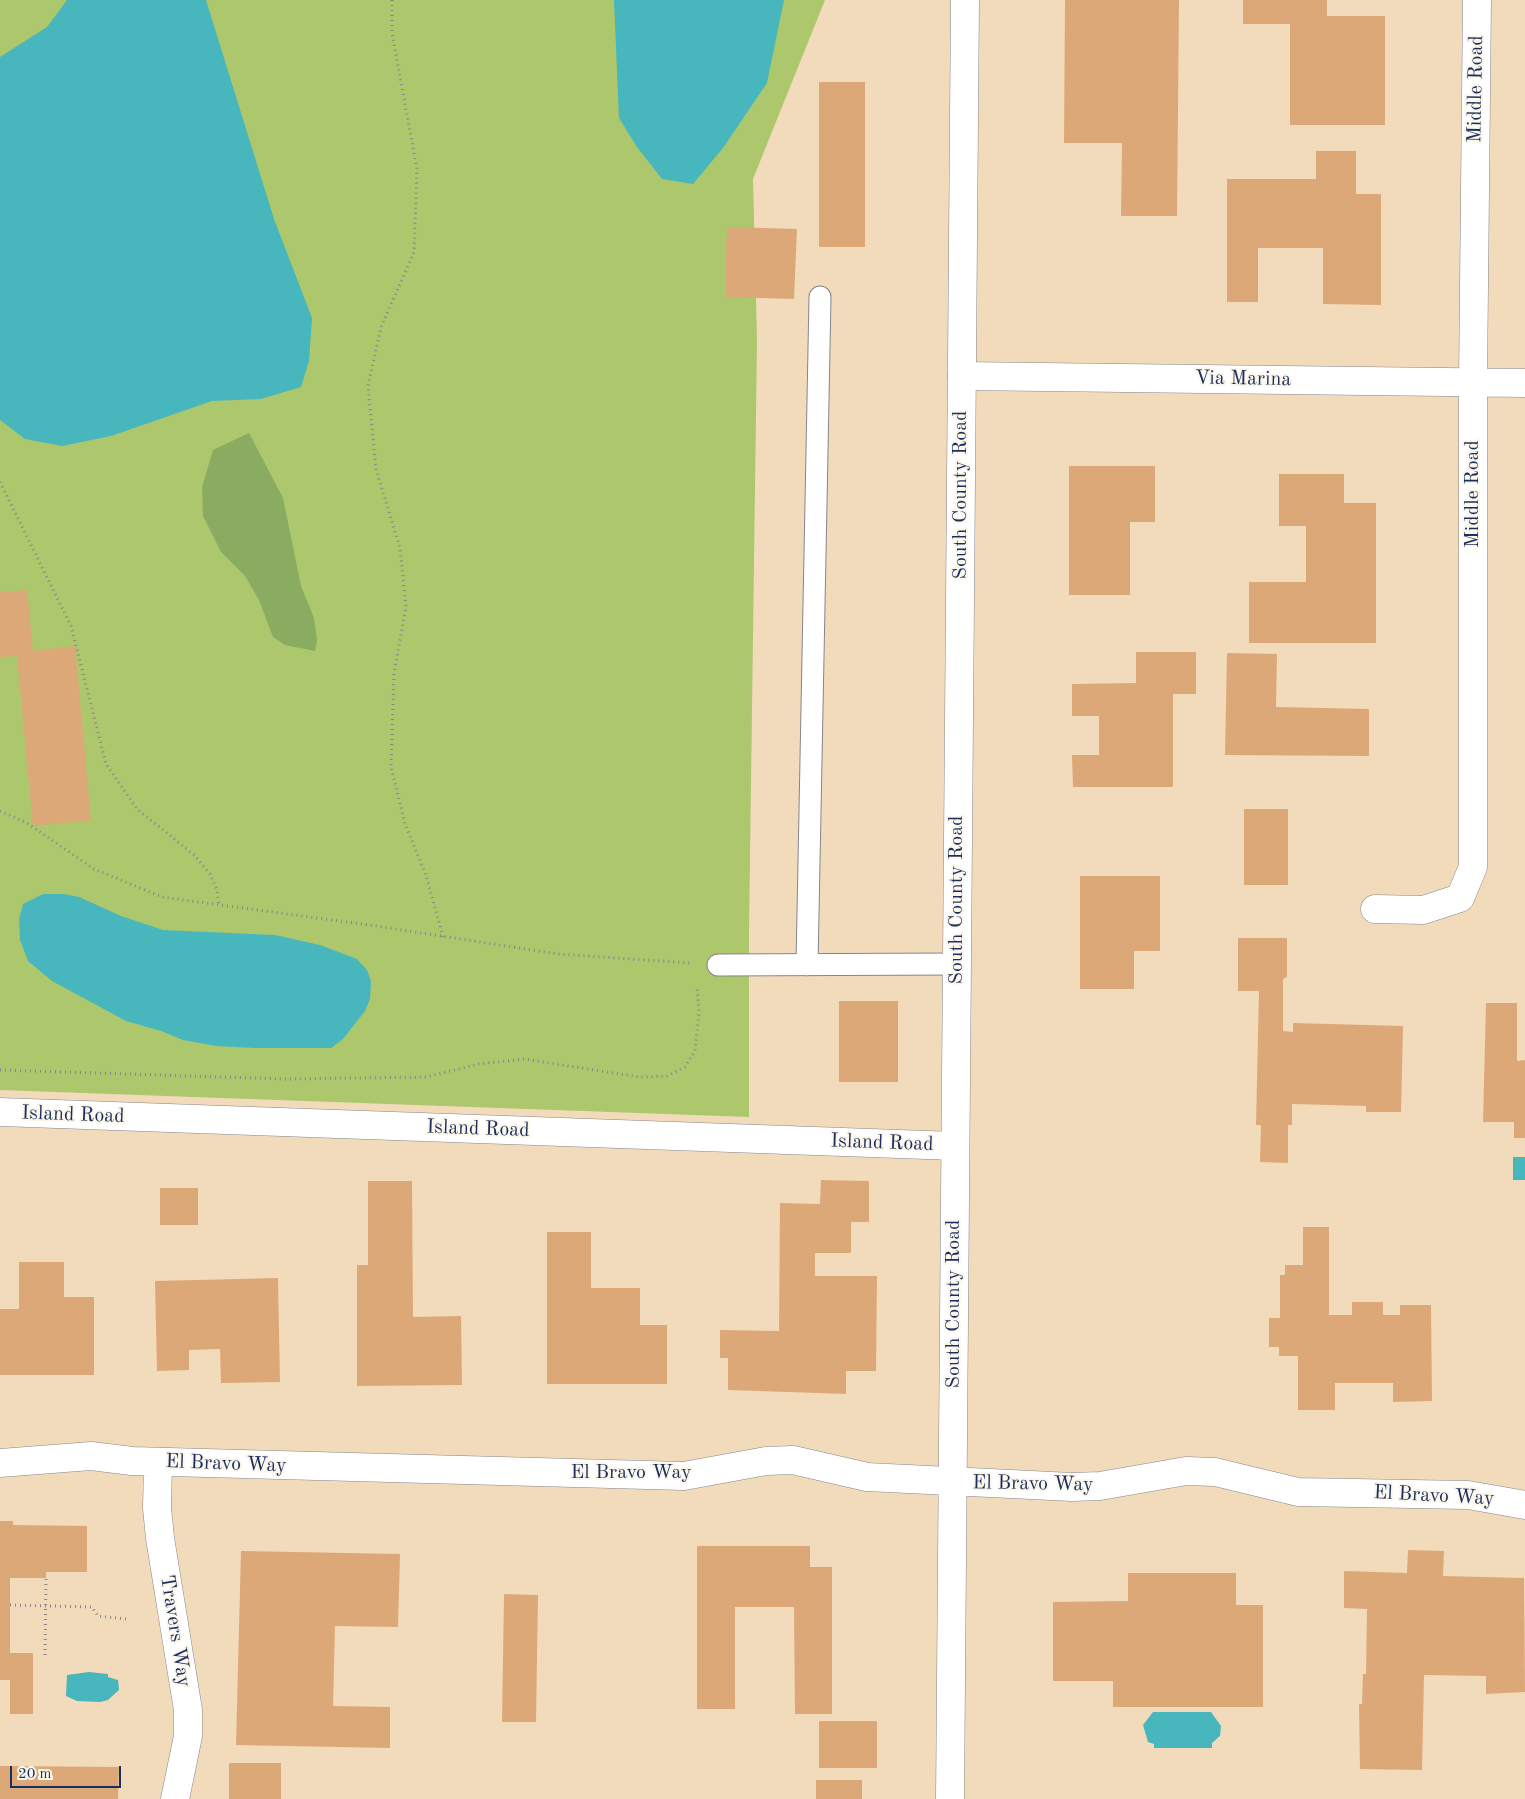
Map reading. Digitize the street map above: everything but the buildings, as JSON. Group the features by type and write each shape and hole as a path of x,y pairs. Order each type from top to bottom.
{"street":[{"name":"South County Road","path":"950,1799 965,0"},
{"name":"Middle Road","path":"1375,909 1423,910 1460,898 1474,867 1473,381 1477,0"},
{"name":"Via Marina","path":"962,376 1525,383"},
{"name":"Island Road","path":"0,1112 955,1146"},
{"name":"El Bravo Way","path":"0,1464 91,1456 158,1462 684,1476 766,1462 793,1460 867,1477 1072,1487 1100,1486 1186,1471 1215,1472 1298,1492 1468,1495 1525,1505"},
{"name":"Travers Way","path":"158,1462 157,1508 160,1538 188,1710 188,1736 175,1799"}],"lane":[{"path":"806,965 820,297"},
{"path":"718,966 957,964"}],"path":[{"path":"392,0 392,33 417,169 414,252 382,327 368,386 376,470 400,548 406,607 394,673 391,767 405,824 426,875 443,937"},
{"path":"0,482 71,626 106,764 137,809 194,855 210,874 218,890 219,905"},
{"path":"0,811 27,824 94,869 162,897 558,954 718,966"},
{"path":"0,1070 286,1079 426,1077 479,1064 524,1059 639,1077 667,1076 684,1068 695,1051 699,1013 696,964"},
{"path":"45,1655 46,1578"},
{"path":"10,1605 92,1606 98,1616 126,1619"}],"green space":[{"path":"0,0 825,0 753,179 757,340 749,931 749,1117 0,1090"},
{"path":"249,433 283,498 301,586 314,618 317,640 315,651 285,645 273,637 259,600 245,576 221,552 203,516 202,487 213,450"}],"water":[{"path":"67,0 206,0 274,219 312,318 309,361 301,387 261,399 212,401 111,436 62,446 25,439 0,420 0,57 47,27"},
{"path":"614,0 784,0 767,83 723,148 693,184 662,179 637,147 619,118"},
{"path":"43,894 64,894 79,897 121,916 163,930 275,935 320,945 357,959 367,970 371,981 370,999 365,1011 343,1039 331,1048 216,1046 183,1040 161,1031 126,1021 52,981 28,961 20,940 19,919 23,904"},
{"path":"1513,1157 1525,1157 1525,1180 1513,1180"},
{"path":"89,1672 108,1674 108,1677 118,1680 119,1690 108,1700 100,1702 77,1701 66,1696 67,1675"},
{"path":"1153,1712 1211,1712 1221,1726 1220,1736 1212,1743 1212,1748 1154,1748 1154,1744 1148,1742 1143,1725"}]}
